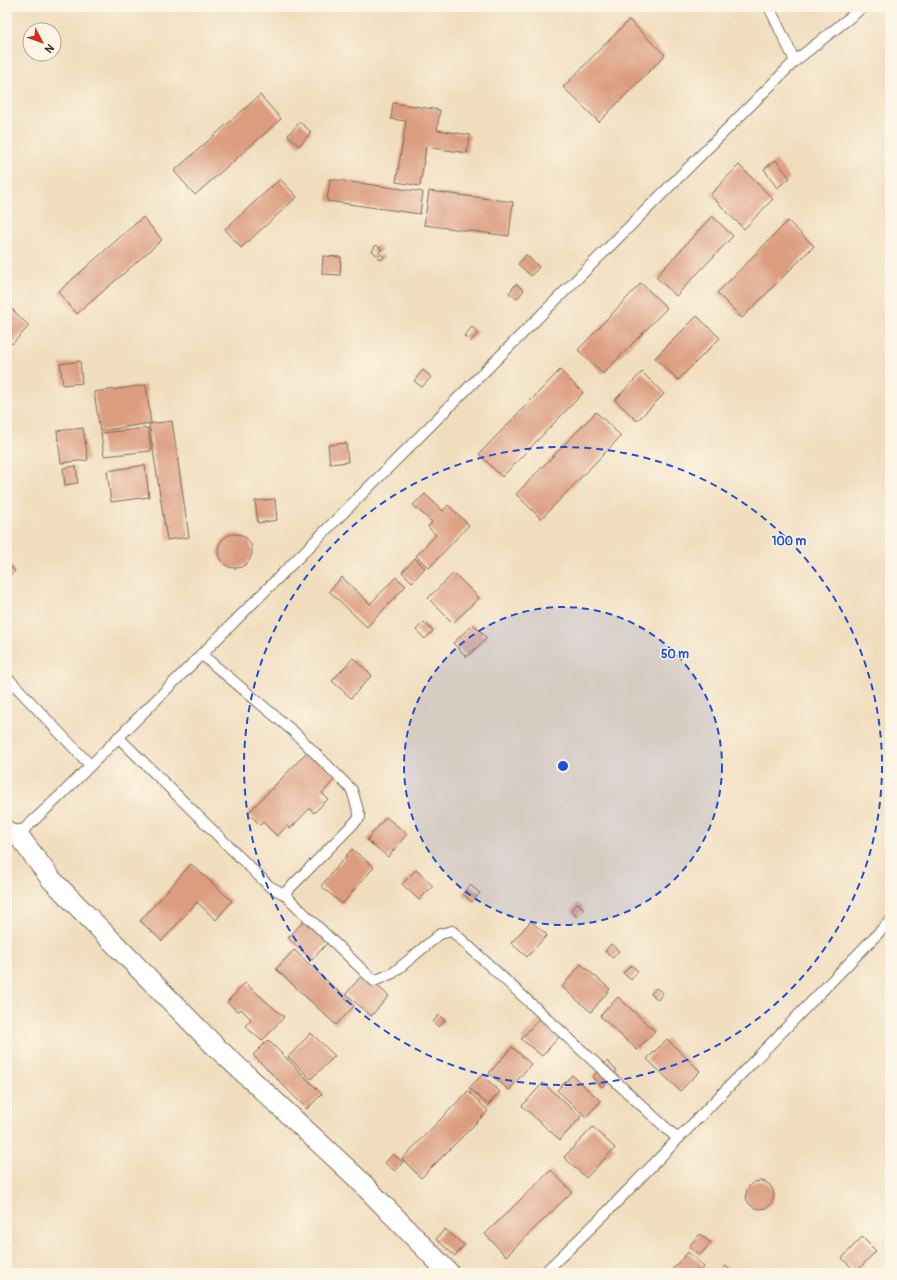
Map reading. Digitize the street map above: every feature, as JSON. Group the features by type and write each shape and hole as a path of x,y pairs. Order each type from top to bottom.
{"street":[{"path":"13,830 51,879 214,1045 356,1177 448,1273"}],"lane":[{"path":"769,7 795,61"},
{"path":"13,830 90,765 795,61 863,7"},
{"path":"201,654 294,732 352,790 360,817 284,894"},
{"path":"7,678 90,765"},
{"path":"118,737 269,886 284,894 374,981 392,973 440,934 452,931 677,1138"},
{"path":"544,1273 603,1216 677,1138 890,921"}],"building":[{"path":"629,20 665,55 599,122 563,87"},
{"path":"260,95 281,119 195,195 174,171"},
{"path":"393,103 440,110 437,130 470,135 467,153 426,147 420,186 396,182 406,121 391,119"},
{"path":"300,122 311,132 299,146 288,135"},
{"path":"776,160 790,178 777,188 764,169"},
{"path":"739,165 773,199 744,229 710,195"},
{"path":"280,179 297,197 241,248 225,229"},
{"path":"330,179 423,192 420,214 327,201"},
{"path":"429,191 513,202 509,236 424,225"},
{"path":"712,216 733,236 676,296 656,277"},
{"path":"143,217 162,240 77,314 58,292"},
{"path":"788,221 814,246 742,318 717,293"},
{"path":"376,245 382,249 377,255 372,251"},
{"path":"381,254 384,257 382,260 378,258"},
{"path":"526,255 539,267 531,276 518,264"},
{"path":"323,256 341,257 340,275 322,274"},
{"path":"641,283 667,308 603,374 578,350"},
{"path":"516,284 524,290 517,299 509,293"},
{"path":"11,308 29,326 12,344 7,339 7,312"},
{"path":"697,316 720,338 678,380 655,358"},
{"path":"472,327 478,333 470,342 464,336"},
{"path":"80,361 82,383 63,385 60,364"},
{"path":"423,370 431,377 422,387 414,381"},
{"path":"560,370 583,393 502,477 479,454"},
{"path":"642,372 664,394 637,421 615,400"},
{"path":"146,385 151,423 100,431 94,392"},
{"path":"596,412 621,436 541,519 516,494"},
{"path":"172,421 189,537 167,540 149,424"},
{"path":"83,428 88,460 61,463 57,431"},
{"path":"148,428 151,451 104,456 101,433"},
{"path":"346,443 348,462 330,464 328,445"},
{"path":"145,465 149,497 111,502 107,471"},
{"path":"76,466 78,483 65,485 63,468"},
{"path":"425,494 443,511 448,505 469,525 429,568 416,556 436,535 428,527 432,522 413,505"},
{"path":"275,499 277,520 258,523 255,501"},
{"path":"232,534 238,534 242,535 249,541 252,551 251,558 245,565 238,568 232,568 228,567 221,561 218,554 218,548 219,544 225,537"},
{"path":"415,558 425,568 412,582 402,572"},
{"path":"7,562 15,571 7,579"},
{"path":"454,573 479,598 453,623 428,598"},
{"path":"342,577 370,604 396,577 406,586 367,627 329,591"},
{"path":"424,622 433,631 425,639 416,630"},
{"path":"473,624 487,638 467,657 453,643"},
{"path":"353,658 372,675 351,698 332,681"},
{"path":"310,749 338,776 322,793 328,799 314,813 310,808 290,829 287,826 277,836 263,822 260,825 248,813"},
{"path":"386,817 407,834 388,857 367,840"},
{"path":"352,849 374,867 342,904 321,886"},
{"path":"191,864 232,901 216,920 197,902 162,941 140,921"},
{"path":"416,870 433,886 419,900 402,884"},
{"path":"470,885 480,893 472,902 463,894"},
{"path":"578,903 584,909 577,917 571,910"},
{"path":"306,919 329,941 312,960 288,938"},
{"path":"531,921 547,935 527,957 511,943"},
{"path":"611,944 619,951 613,958 605,951"},
{"path":"294,950 354,1006 336,1025 276,969"},
{"path":"581,964 610,989 591,1012 562,987"},
{"path":"631,965 638,971 631,980 623,973"},
{"path":"363,974 389,996 371,1016 346,994"},
{"path":"245,983 284,1017 262,1041 245,1026 251,1019 241,1009 238,1012 227,1002"},
{"path":"656,988 663,993 658,1000 651,994"},
{"path":"618,997 655,1031 637,1050 600,1016"},
{"path":"546,1011 566,1029 542,1056 521,1039"},
{"path":"439,1015 445,1020 439,1027 433,1022"},
{"path":"311,1033 335,1056 311,1079 288,1057"},
{"path":"667,1039 700,1071 680,1091 647,1059"},
{"path":"268,1040 322,1094 307,1109 253,1055"},
{"path":"512,1047 531,1064 509,1090 489,1073"},
{"path":"607,1061 617,1071 602,1087 592,1077"},
{"path":"482,1075 500,1092 488,1105 469,1088"},
{"path":"572,1075 601,1101 586,1117 557,1090"},
{"path":"543,1083 581,1117 560,1140 522,1106"},
{"path":"468,1091 488,1111 421,1178 402,1159"},
{"path":"593,1127 615,1148 586,1178 564,1157"},
{"path":"393,1154 403,1162 395,1171 385,1163"},
{"path":"551,1170 572,1192 506,1256 485,1234"},
{"path":"760,1181 770,1185 774,1195 770,1205 760,1209 750,1205 746,1195 750,1185"},
{"path":"445,1229 464,1245 455,1256 436,1239"},
{"path":"700,1234 711,1243 700,1255 689,1246"},
{"path":"862,1237 876,1251 856,1272 842,1258"},
{"path":"688,1252 704,1267 699,1273 669,1273"},
{"path":"726,1266 729,1269 726,1272 722,1270"}]}
